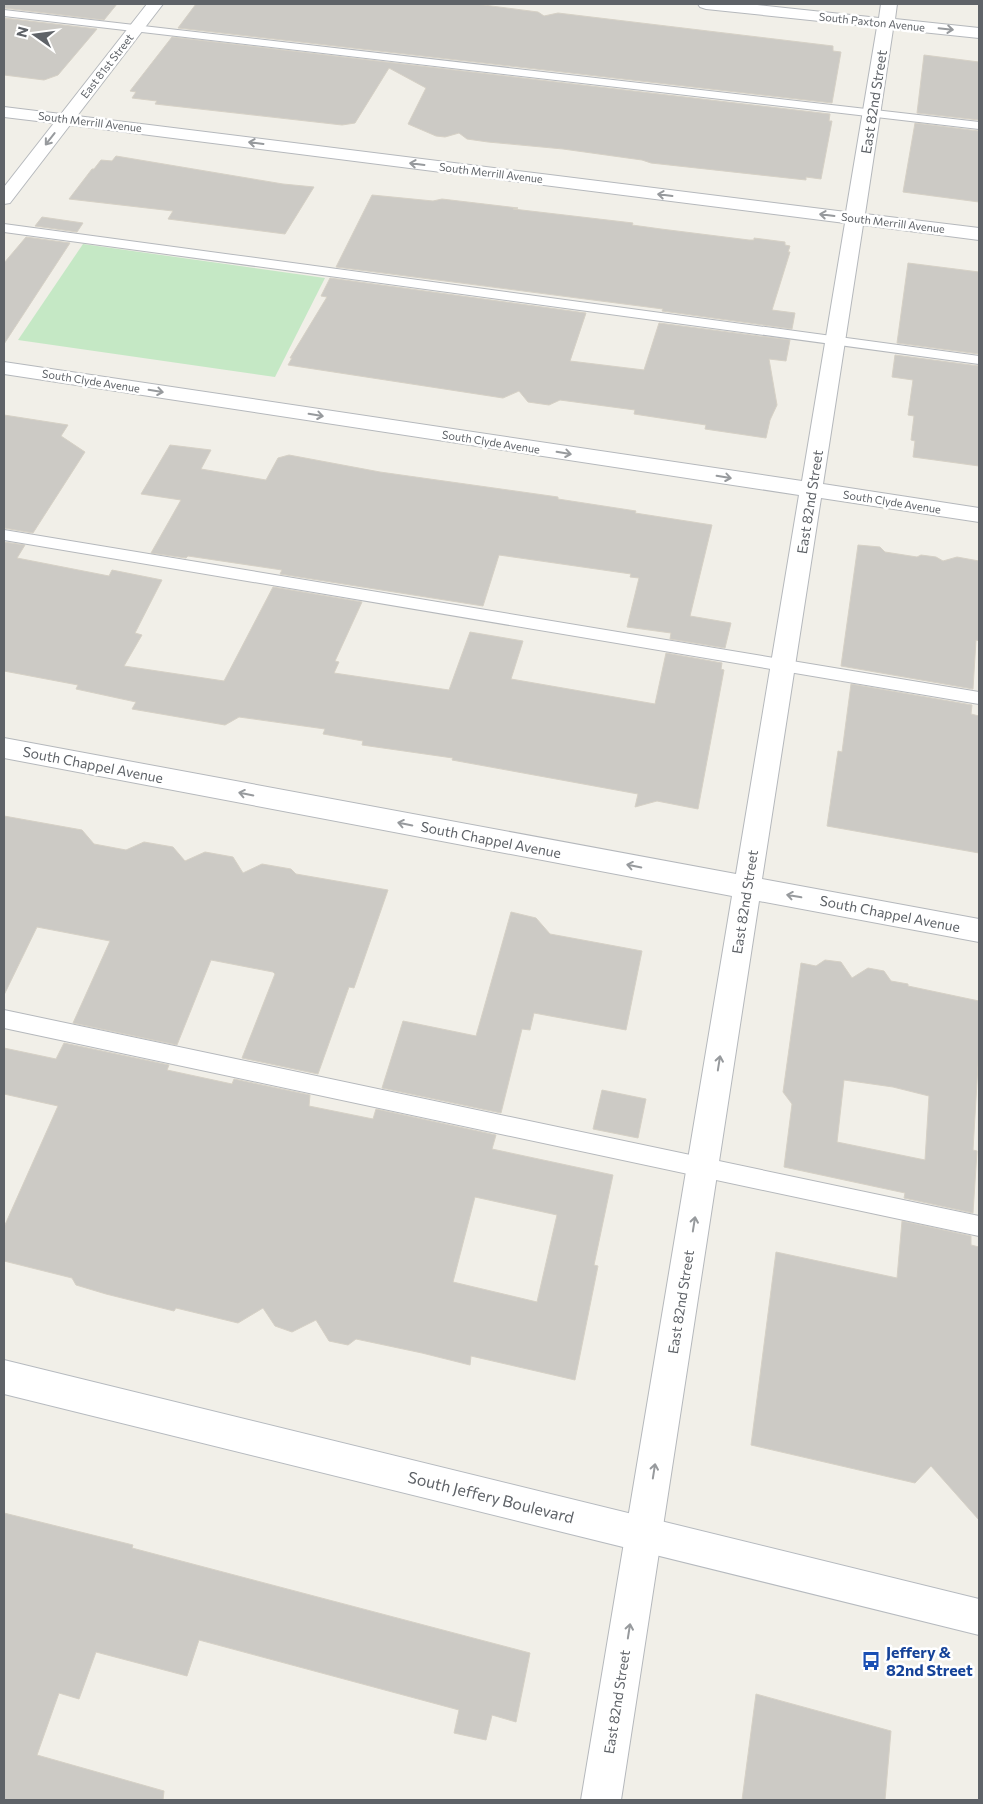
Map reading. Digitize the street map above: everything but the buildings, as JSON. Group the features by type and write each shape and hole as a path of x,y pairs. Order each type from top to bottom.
{"street":[{"name":"East 81st Street","path":"4,199 155,4"},
{"name":"South Paxton Avenue","path":"706,4 888,13 979,33"},
{"name":"East 82nd Street","path":"602,1800 888,13"},
{"name":"South Merrill Avenue","path":"4,112 979,234"},
{"name":"South Clyde Avenue","path":"4,368 979,515"},
{"name":"South Chappel Avenue","path":"4,748 979,931"},
{"name":"South Jeffery Boulevard","path":"4,1377 979,1617"}],"lane":[{"path":"4,13 979,126"},
{"path":"4,228 979,360"},
{"path":"4,535 979,698"},
{"path":"4,1019 979,1226"}],"green space":[{"path":"83,244 325,278 275,377 18,340"}],"place":[{"name":"Jeffery & 82nd Street","path":"871,1661"}]}
